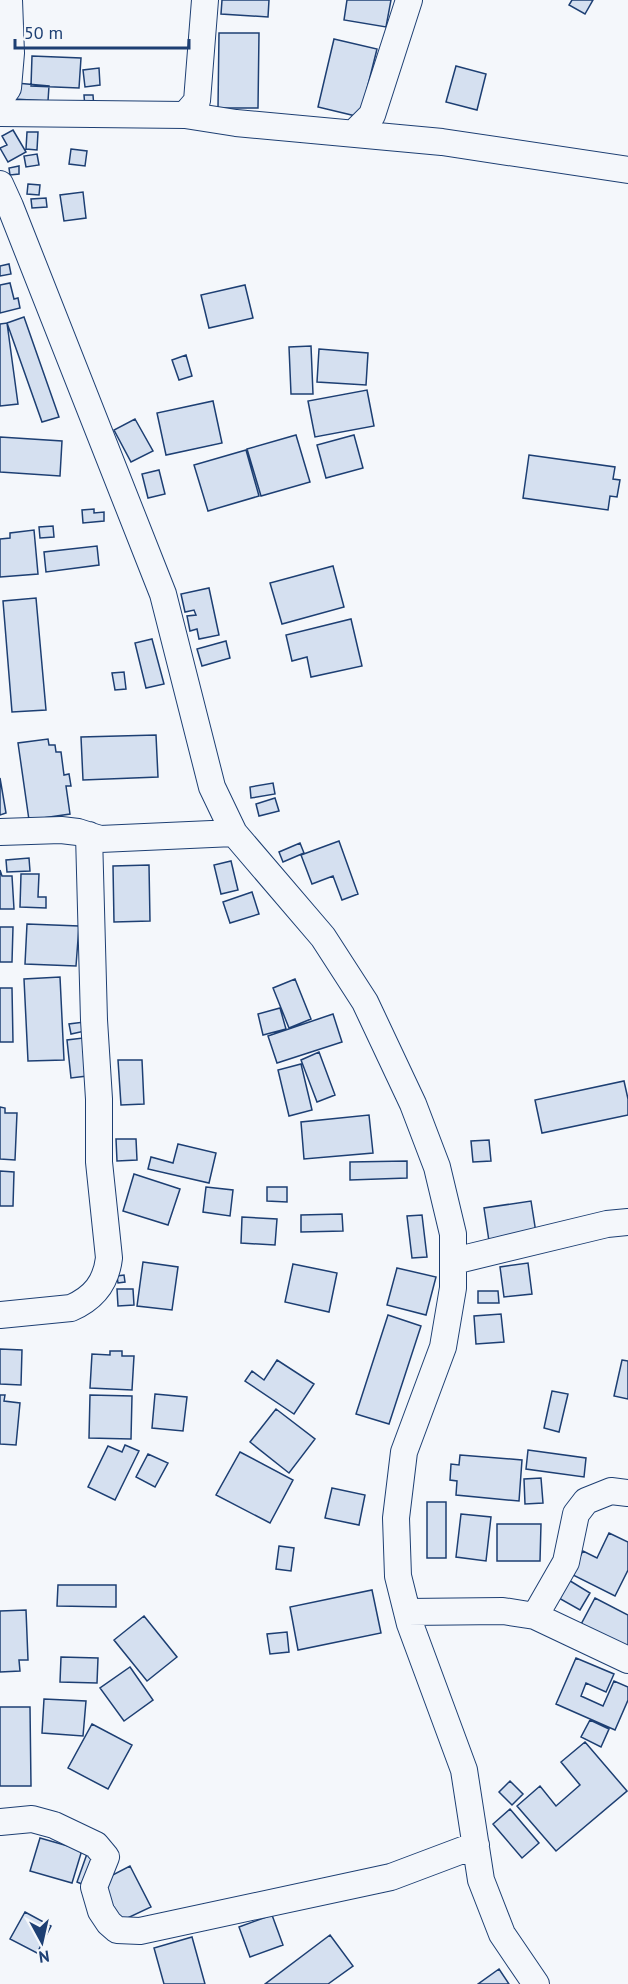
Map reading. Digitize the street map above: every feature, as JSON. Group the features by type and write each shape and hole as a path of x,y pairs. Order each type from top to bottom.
{"street":[{"path":"0,99 8,87 11,53 9,0"},
{"path":"184,115 197,101 205,0"},
{"path":"354,133 372,115 409,0"},
{"path":"0,113 184,115 236,123 442,142 628,170"},
{"path":"0,184 163,594 212,787 234,832 323,937 365,1002 413,1104 437,1167 453,1234 453,1288 443,1347 404,1452 396,1518 398,1576 407,1612 464,1770 481,1880 502,1934 536,1984"},
{"path":"0,832 61,830 100,839 234,832"},
{"path":"0,1315 71,1308 81,1304 98,1289 108,1268 109,1258 99,1162 99,1100 89,835"},
{"path":"454,1261 606,1224 628,1222"},
{"path":"535,1616 566,1562 576,1514 585,1501 611,1491 628,1493"},
{"path":"407,1612 502,1611 535,1616 628,1660"},
{"path":"0,1822 32,1819 54,1825 96,1845 106,1857 94,1887 102,1911 109,1923 117,1930 129,1931 140,1931 391,1877 476,1845"}],"building":[{"path":"222,0 269,0 268,17 221,14"},
{"path":"347,0 391,0 386,27 344,20"},
{"path":"572,0 593,0 585,14 569,5"},
{"path":"219,33 259,33 258,108 218,108"},
{"path":"334,39 377,49 360,117 318,107"},
{"path":"32,56 81,58 79,88 31,86"},
{"path":"456,66 486,74 477,110 446,102"},
{"path":"99,68 100,85 85,87 83,70"},
{"path":"16,83 49,86 48,101 14,99"},
{"path":"84,95 93,95 94,108 85,108"},
{"path":"13,130 26,152 8,162 0,148 7,145 2,136"},
{"path":"27,132 38,132 37,150 26,149"},
{"path":"71,149 87,151 85,166 69,164"},
{"path":"37,154 39,165 26,167 24,156"},
{"path":"19,166 19,174 10,175 9,168"},
{"path":"28,184 40,185 39,195 27,194"},
{"path":"83,192 86,218 64,221 60,195"},
{"path":"46,198 47,207 32,208 31,199"},
{"path":"9,264 11,274 0,276 0,266"},
{"path":"10,283 14,299 18,298 20,308 0,313 0,285"},
{"path":"245,285 253,318 209,328 201,295"},
{"path":"24,317 59,417 42,422 7,323"},
{"path":"7,323 18,404 0,406 0,324"},
{"path":"311,346 313,394 291,394 289,347"},
{"path":"319,349 368,353 366,385 317,382"},
{"path":"186,355 192,376 179,380 172,360"},
{"path":"367,390 374,426 315,437 308,401"},
{"path":"213,401 222,443 166,455 157,413"},
{"path":"135,419 153,451 131,462 114,430"},
{"path":"296,435 310,482 261,496 247,449"},
{"path":"354,435 363,468 326,478 317,445"},
{"path":"0,437 62,441 60,476 0,472"},
{"path":"246,450 259,496 208,511 194,465"},
{"path":"529,455 615,467 613,479 620,480 617,497 610,496 608,510 523,498"},
{"path":"159,470 165,494 148,498 142,474"},
{"path":"94,509 94,513 104,512 104,521 83,523 82,510"},
{"path":"53,526 54,537 40,538 39,527"},
{"path":"34,530 38,574 0,577 0,539 10,538 10,533"},
{"path":"97,546 99,565 46,572 44,552"},
{"path":"333,566 344,607 282,624 270,583"},
{"path":"209,588 219,635 199,639 197,629 190,631 187,616 196,615 194,610 185,612 181,594"},
{"path":"36,598 46,710 12,712 3,601"},
{"path":"351,619 362,666 311,677 307,657 292,661 286,635"},
{"path":"152,639 164,684 146,688 135,643"},
{"path":"226,641 230,658 202,666 197,649"},
{"path":"124,672 126,689 115,690 112,673"},
{"path":"156,735 158,777 83,780 81,737"},
{"path":"48,739 49,745 55,745 56,752 61,752 64,775 69,774 71,786 66,786 70,814 29,820 18,743"},
{"path":"0,778 6,813 0,815"},
{"path":"273,783 275,794 251,798 250,787"},
{"path":"275,798 279,811 259,816 256,804"},
{"path":"339,841 358,894 342,900 333,876 312,884 301,855"},
{"path":"300,843 304,853 283,862 279,852"},
{"path":"29,858 30,871 7,872 6,860"},
{"path":"231,861 238,890 221,894 214,865"},
{"path":"149,865 150,921 114,922 113,866"},
{"path":"0,870 2,876 12,876 14,909 0,909"},
{"path":"21,874 39,874 38,897 46,897 46,908 20,907"},
{"path":"252,892 259,914 230,923 223,902"},
{"path":"27,924 79,926 76,966 25,964"},
{"path":"0,927 13,927 12,962 0,962"},
{"path":"60,977 64,1060 28,1061 24,979"},
{"path":"295,979 311,1019 289,1028 273,988"},
{"path":"0,988 12,988 13,1042 0,1042"},
{"path":"280,1008 286,1029 263,1035 258,1014"},
{"path":"333,1014 342,1042 277,1063 268,1036"},
{"path":"84,1022 85,1031 71,1034 69,1024"},
{"path":"83,1038 87,1076 71,1078 67,1040"},
{"path":"319,1052 335,1095 317,1102 301,1060"},
{"path":"118,1060 142,1060 144,1104 121,1105"},
{"path":"301,1064 312,1110 289,1116 278,1070"},
{"path":"624,1081 628,1099 628,1115 542,1133 535,1100"},
{"path":"0,1107 5,1108 5,1113 17,1113 15,1160 0,1159"},
{"path":"369,1115 373,1153 304,1159 301,1122"},
{"path":"116,1139 136,1139 137,1160 117,1161"},
{"path":"489,1140 491,1161 473,1162 471,1141"},
{"path":"178,1144 216,1153 209,1183 148,1169 151,1157 173,1163"},
{"path":"407,1161 407,1178 350,1180 350,1162"},
{"path":"0,1171 14,1172 13,1206 0,1206"},
{"path":"134,1174 180,1189 168,1225 123,1211"},
{"path":"206,1187 233,1190 230,1216 203,1212"},
{"path":"267,1187 287,1187 287,1202 267,1201"},
{"path":"531,1201 536,1233 489,1241 484,1208"},
{"path":"342,1214 343,1231 301,1232 301,1215"},
{"path":"422,1215 427,1257 412,1258 407,1216"},
{"path":"242,1217 277,1219 275,1245 241,1243"},
{"path":"143,1262 178,1267 172,1310 137,1306"},
{"path":"528,1263 532,1294 504,1297 500,1267"},
{"path":"293,1264 337,1273 329,1312 285,1302"},
{"path":"397,1268 436,1277 426,1315 387,1305"},
{"path":"124,1275 125,1282 118,1283 117,1276"},
{"path":"117,1289 133,1289 134,1305 118,1306"},
{"path":"478,1291 498,1291 499,1303 478,1303"},
{"path":"501,1314 504,1342 476,1344 474,1316"},
{"path":"388,1315 421,1326 389,1424 356,1414"},
{"path":"0,1349 22,1350 21,1385 0,1384"},
{"path":"110,1351 122,1351 122,1356 134,1356 132,1390 90,1388 92,1354 110,1355"},
{"path":"277,1360 314,1384 294,1414 245,1381 252,1371 264,1380"},
{"path":"622,1360 628,1361 628,1399 614,1396"},
{"path":"552,1391 568,1394 559,1432 544,1428"},
{"path":"155,1394 187,1397 183,1431 152,1428"},
{"path":"0,1395 5,1395 4,1401 20,1403 16,1445 0,1444"},
{"path":"90,1395 132,1396 131,1439 89,1438"},
{"path":"276,1409 315,1439 289,1473 250,1442"},
{"path":"125,1445 139,1451 115,1500 88,1487 108,1446 122,1452"},
{"path":"528,1450 586,1458 584,1477 526,1469"},
{"path":"240,1452 293,1480 270,1523 216,1495"},
{"path":"148,1454 168,1463 155,1487 136,1477"},
{"path":"460,1455 522,1460 519,1501 456,1495 457,1481 450,1480 451,1464 459,1465"},
{"path":"541,1478 543,1503 525,1504 524,1479"},
{"path":"332,1488 365,1495 359,1525 325,1518"},
{"path":"427,1502 446,1502 446,1558 427,1558"},
{"path":"461,1514 491,1517 486,1561 456,1557"},
{"path":"497,1524 541,1524 540,1561 497,1561"},
{"path":"609,1533 628,1542 628,1570 615,1596 571,1574 583,1551 597,1558"},
{"path":"279,1546 294,1548 291,1571 276,1569"},
{"path":"567,1579 590,1593 580,1610 557,1597"},
{"path":"58,1585 116,1585 116,1607 57,1606"},
{"path":"372,1590 381,1633 298,1650 290,1607"},
{"path":"595,1598 628,1615 628,1656 578,1630"},
{"path":"26,1610 28,1660 19,1660 20,1671 0,1672 0,1611"},
{"path":"144,1616 177,1657 147,1681 114,1640"},
{"path":"287,1632 289,1652 270,1654 267,1634"},
{"path":"61,1657 98,1658 97,1683 60,1682"},
{"path":"576,1658 614,1674 606,1692 586,1683 581,1696 603,1706 614,1681 628,1687 628,1700 615,1730 556,1704"},
{"path":"130,1667 153,1700 124,1721 100,1688"},
{"path":"44,1699 86,1701 83,1736 42,1733"},
{"path":"0,1707 30,1707 31,1786 0,1786"},
{"path":"590,1720 609,1729 601,1747 581,1737"},
{"path":"92,1724 132,1745 108,1789 68,1768"},
{"path":"585,1742 627,1791 556,1851 517,1806 540,1786 556,1806 580,1785 561,1762"},
{"path":"510,1781 523,1794 512,1805 499,1792"},
{"path":"510,1809 539,1843 522,1858 493,1824"},
{"path":"40,1838 82,1850 72,1883 30,1871"},
{"path":"88,1851 100,1855 89,1887 77,1882"},
{"path":"130,1866 151,1907 119,1922 99,1882"},
{"path":"25,1912 51,1926 37,1953 10,1939"},
{"path":"272,1915 283,1945 250,1957 239,1927"},
{"path":"330,1935 353,1966 328,1984 265,1984"},
{"path":"192,1937 205,1984 164,1984 154,1948"},
{"path":"499,1969 509,1984 478,1984"}]}
